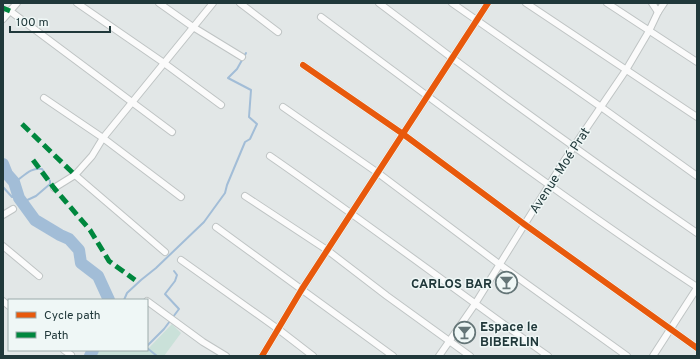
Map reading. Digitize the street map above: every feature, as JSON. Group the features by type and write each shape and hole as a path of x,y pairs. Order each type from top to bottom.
{"street":[{"path":"3,19 17,3"},
{"path":"77,3 164,63 221,105"},
{"path":"159,3 193,27 242,56"},
{"path":"54,188 75,175 92,156 103,138 213,3"},
{"path":"240,3 278,32"},
{"path":"379,3 452,59 573,147 697,233"},
{"path":"452,3 697,176"},
{"path":"262,356 302,289 488,3"},
{"path":"526,3 697,117"},
{"path":"607,3 697,62"},
{"path":"652,3 658,12"},
{"name":"Avenue Moé Prat","path":"439,356 475,304 573,147 626,70 664,3"},
{"path":"10,11 172,132"},
{"path":"322,17 622,237 697,288 653,356"},
{"path":"303,65 403,134 524,224 697,348"},
{"path":"44,98 103,138 180,197"},
{"path":"283,107 378,173 499,264 627,356"},
{"path":"270,156 548,356"},
{"path":"75,175 165,252"},
{"path":"245,196 327,250 387,296 470,356"},
{"path":"3,216 13,209"},
{"path":"216,227 393,356"},
{"path":"3,246 39,276"},
{"path":"181,260 278,329 313,356"},
{"path":"148,301 203,342 226,356"}],"green space":[{"path":"172,324 181,333 164,356 94,356 96,351 148,351 148,349"}],"waterway":[{"path":"124,299 127,293 156,268 204,222 225,193 245,142 250,139 257,124 249,117 251,90 228,78 237,69 246,53"},
{"path":"3,164 7,174 14,182 19,198 35,220 69,239 79,250 81,263 98,276 109,299"},
{"path":"15,182 34,169 42,169 50,181 50,184 36,196 23,202"},
{"path":"3,187 12,197 18,197"},
{"path":"148,345 164,329 179,309 165,294 175,281 177,275 174,271"},
{"path":"148,349 157,356"},
{"path":"90,356 92,351"}],"marked path":[{"path":"3,8 10,11"},
{"path":"22,124 75,175"},
{"path":"33,160 54,188 90,230 109,261 135,280"}],"cycle path":[{"path":"262,356 302,289 488,3"},
{"path":"303,65 403,134 524,224 697,348"}],"place":[{"name":"CARLOS BAR","path":"507,283"},
{"name":"Espace le BIBERLIN","path":"464,333"}]}
